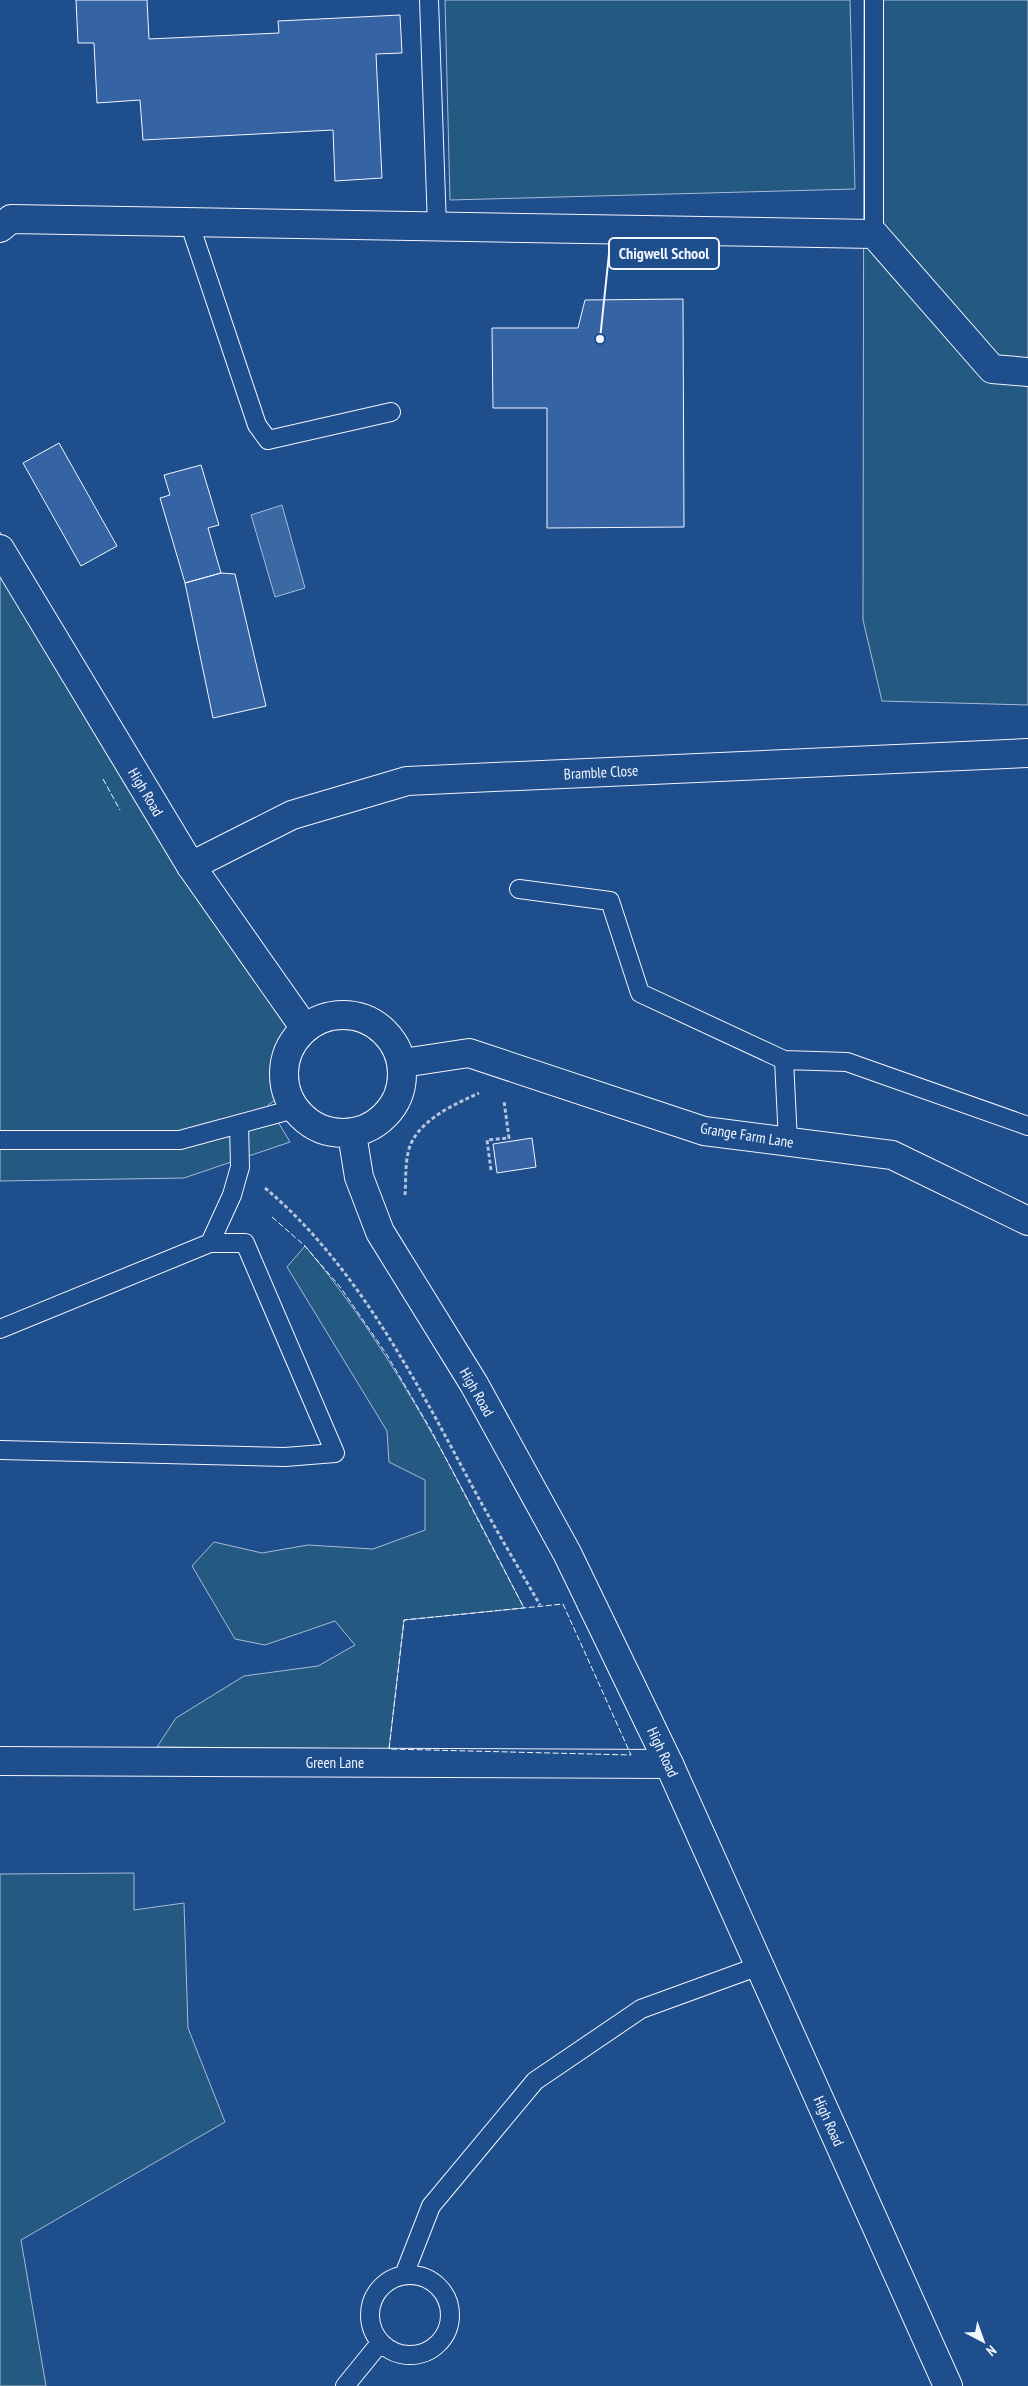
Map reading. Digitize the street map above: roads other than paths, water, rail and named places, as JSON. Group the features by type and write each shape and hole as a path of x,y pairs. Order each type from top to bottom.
{"street":[{"path":"0,228 11,219 874,234 992,369 1028,372"},
{"name":"High Road","path":"0,549 191,866 304,1027"},
{"name":"Bramble Close","path":"191,866 292,815 407,781 1028,753"},
{"path":"338,1013 365,1017 390,1035 403,1063 400,1093 376,1124 352,1134 324,1132 294,1109 285,1094 284,1060 304,1027 338,1013"},
{"name":"Grange Farm Lane","path":"403,1063 469,1053 704,1131 892,1155 1028,1221"},
{"name":"High Road","path":"352,1134 359,1177 380,1232 474,1384 567,1552 670,1764 762,1966 948,2386"},
{"name":"Green Lane","path":"0,1761 670,1764"}],"lane":[{"path":"429,0 437,226"},
{"path":"874,0 874,234"},
{"path":"189,222 257,426 268,440 392,412"},
{"path":"519,890 610,900 640,993 784,1060 847,1062 1028,1126"},
{"path":"784,1060 788,1142"},
{"path":"0,1140 180,1140 294,1109"},
{"path":"210,1244 232,1196 240,1167 240,1124"},
{"path":"0,1329 210,1244 244,1243 335,1453 285,1457 0,1450"},
{"path":"404,2275 431,2206 535,2081 641,2009 762,1966"},
{"path":"404,2275 418,2275 433,2282 443,2291 449,2306 450,2320 446,2333 438,2345 426,2352 412,2356 398,2354 380,2343 372,2332 369,2318 370,2304 377,2291 387,2281 404,2275"},
{"path":"345,2386 380,2343"}],"place":[{"name":"Chigwell School","path":"600,339"}]}
